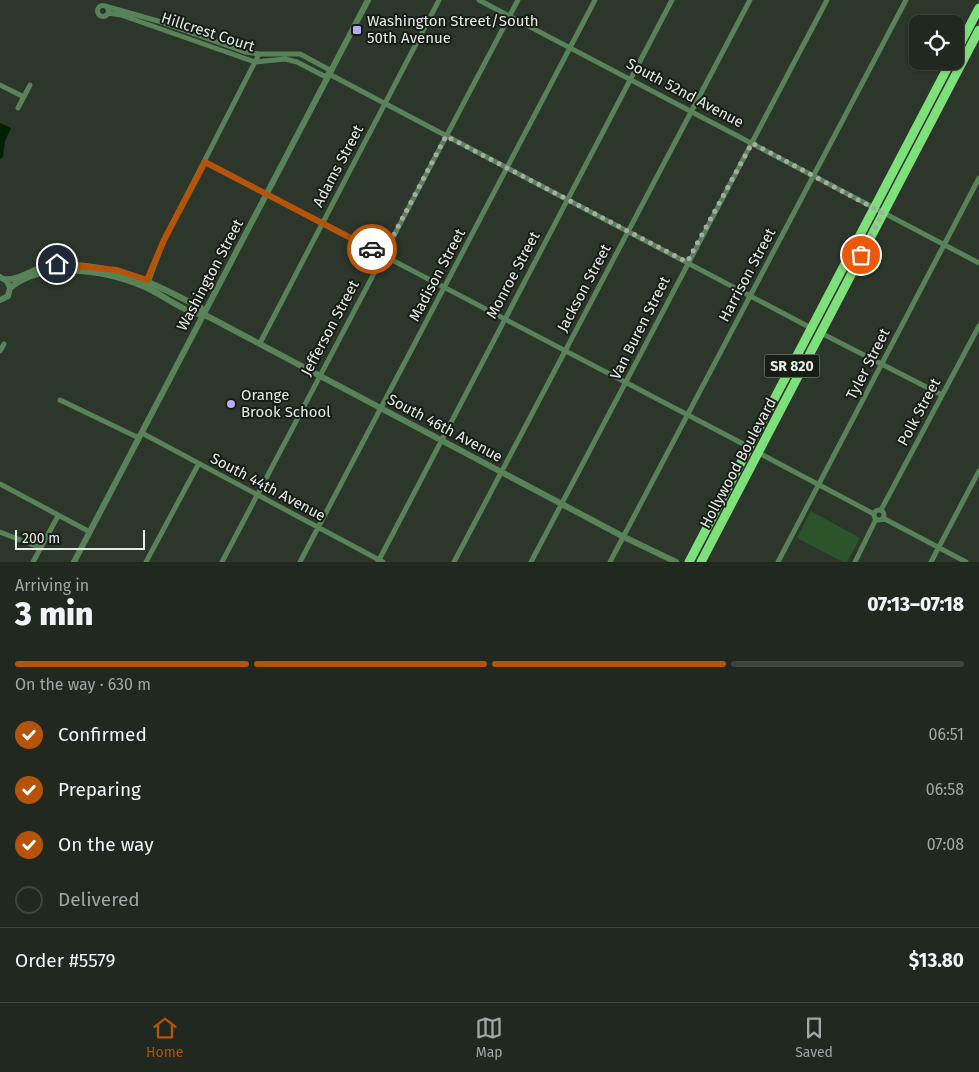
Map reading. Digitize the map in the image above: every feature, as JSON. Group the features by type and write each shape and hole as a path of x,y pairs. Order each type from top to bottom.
{"highway":[{"path":"964,37 979,8"},
{"name":"Hollywood Boulevard","path":"689,562 811,328 979,30"},
{"name":"Hollywood Boulevard","path":"701,562 821,333 878,210 947,70"},
{"path":"821,333 820,323 829,305 828,297"},
{"path":"802,369 801,361 814,337 811,328"},
{"path":"759,453 756,445 770,417 768,410"},
{"path":"741,486 738,480 750,458 749,447"}],"street":[{"name":"Washington Street","path":"74,562 368,0"},
{"name":"Adams Street","path":"260,343 439,0"},
{"name":"South 52nd Avenue","path":"479,0 692,110 979,263"},
{"name":"Jefferson Street","path":"222,562 518,0"},
{"name":"Madison Street","path":"300,562 595,0"},
{"name":"Monroe Street","path":"380,561 672,0"},
{"name":"Jackson Street","path":"454,562 750,0"},
{"name":"Van Buren Street","path":"531,562 626,383 687,262 828,0"},
{"name":"Harrison Street","path":"610,562 906,0"},
{"path":"99,6 105,6 108,13 104,16 98,14 99,6"},
{"name":"Hillcrest Court","path":"105,6 158,21 246,52 259,54 300,54 328,69 329,74 324,76 298,62 285,60 255,62 121,15 108,13"},
{"path":"147,288 147,280 164,240 259,54"},
{"path":"329,74 811,328"},
{"path":"0,85 24,97"},
{"path":"18,108 30,85"},
{"path":"205,162 749,447"},
{"name":"Tyler Street","path":"778,562 979,178"},
{"name":"South 46th Avenue","path":"2,278 12,280 31,270 57,264 117,270 147,280 201,308 204,314"},
{"name":"South 46th Avenue","path":"10,288 33,276 58,270 116,277 147,288 198,314 204,314 260,343 624,537 676,562"},
{"path":"0,300 8,296 10,288 2,278"},
{"name":"Polk Street","path":"881,510 979,326"},
{"path":"821,333 942,395"},
{"path":"0,351 4,344"},
{"name":"South 44th Avenue","path":"60,400 198,464 380,561"},
{"path":"759,453 875,516 883,518 966,562"},
{"path":"146,562 198,464"},
{"path":"931,562 979,471"},
{"path":"0,484 90,532"},
{"path":"855,562 877,510 881,510 883,518"},
{"path":"34,562 58,516"},
{"path":"0,534 41,548"}],"shaded area":[{"path":"0,123 11,128 5,141 3,157 0,159"},
{"path":"811,511 860,538 847,562 843,562 797,538"}],"way so far":[{"path":"372,249 383,255 446,136 687,262 752,143 883,213 861,255"}],"place":[{"name":"Washington Street/South 50th Avenue","path":"357,30"},
{"name":"Orange Brook School","path":"231,404"}],"route":[{"path":"57,264 117,270 147,280 164,240 205,162 372,249"}]}
